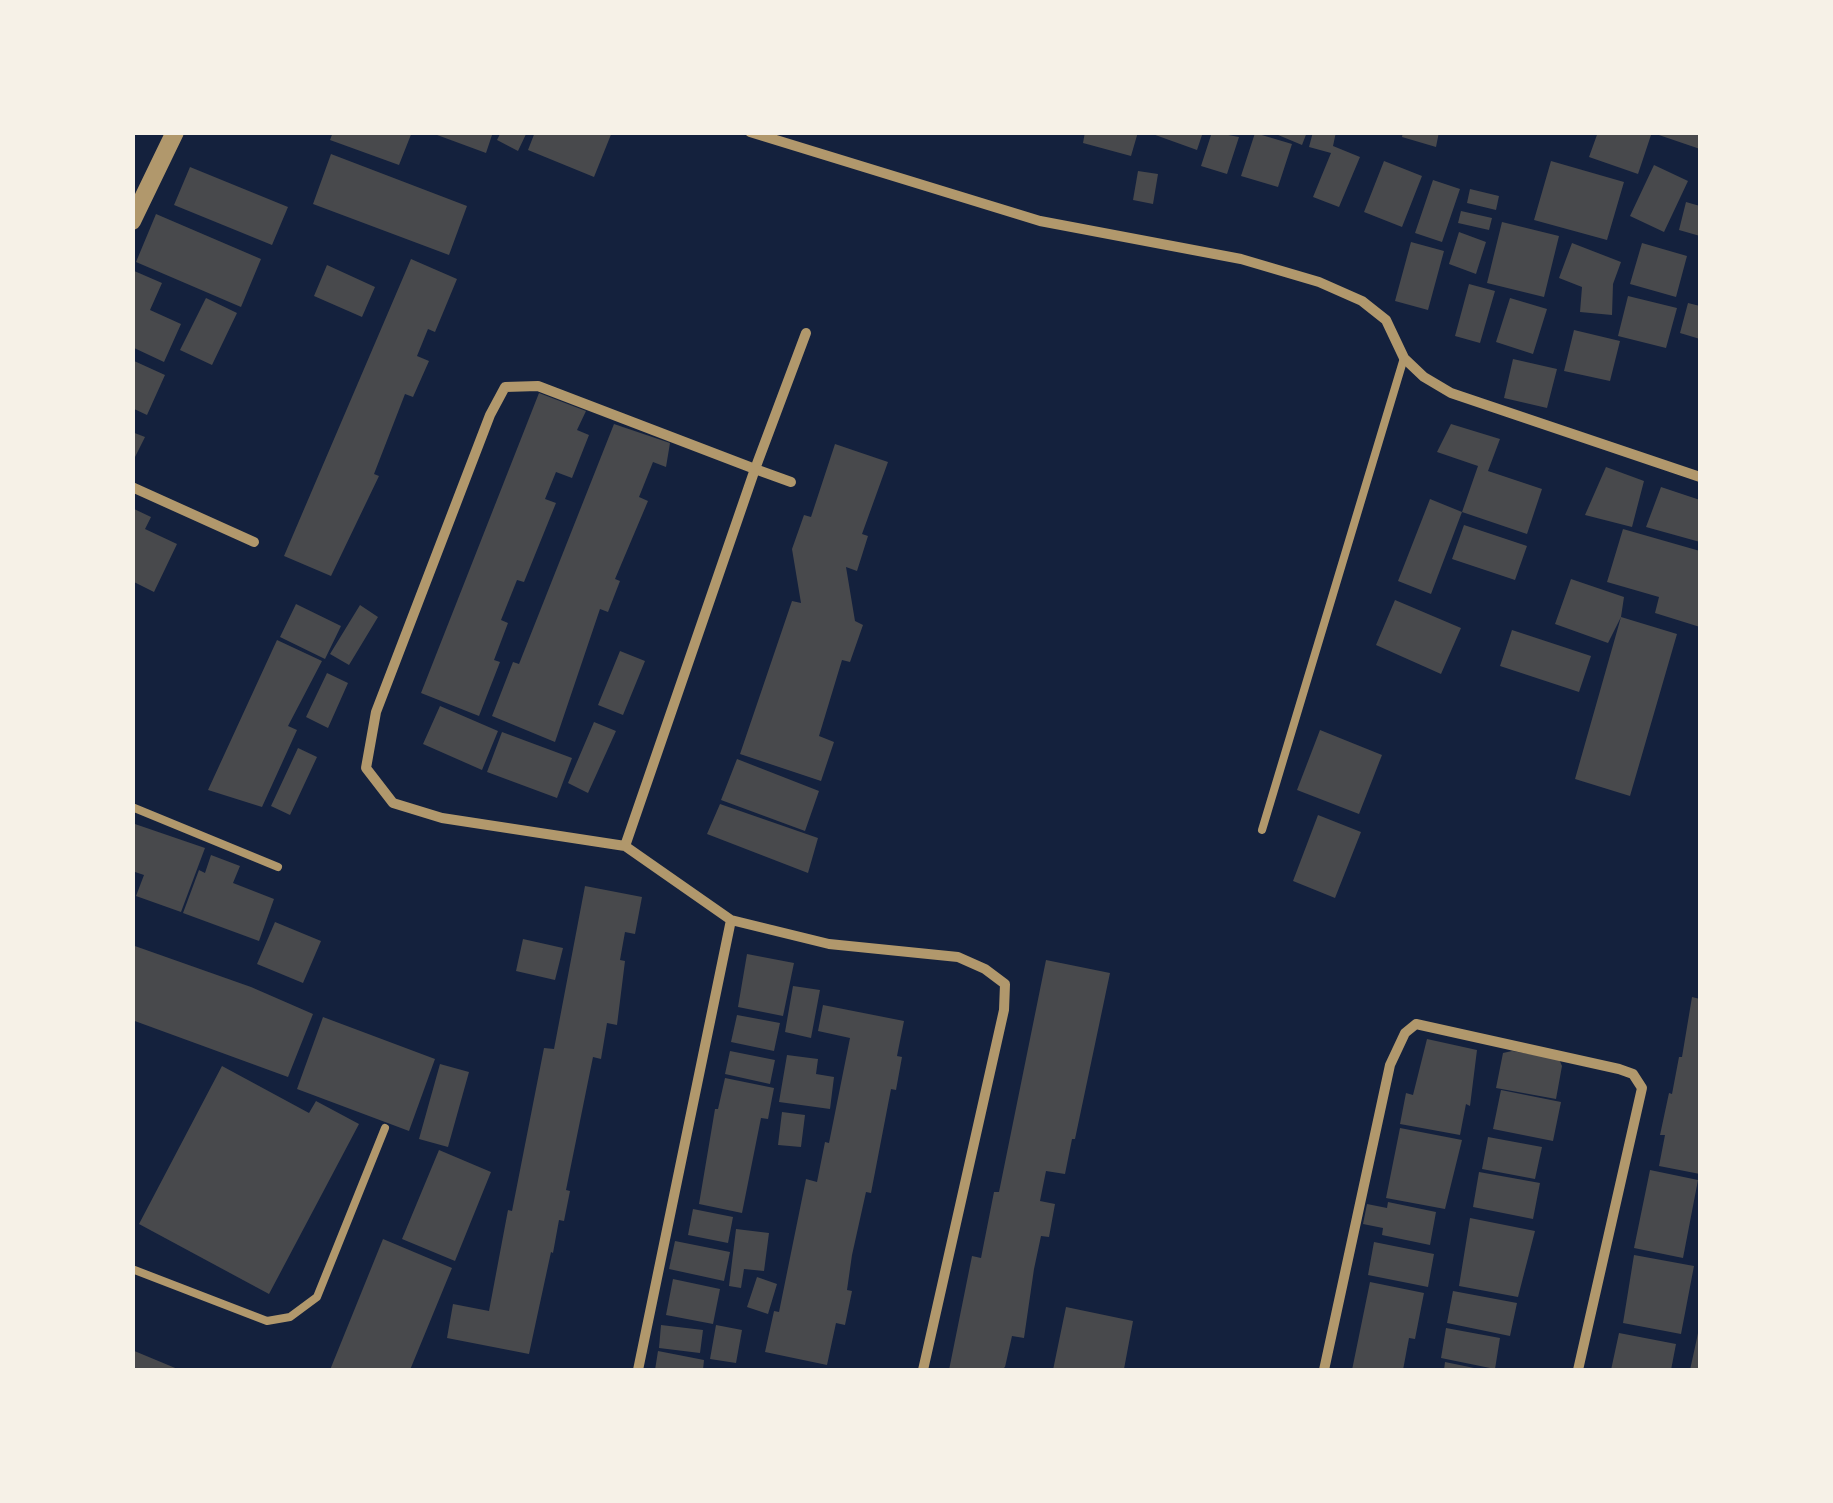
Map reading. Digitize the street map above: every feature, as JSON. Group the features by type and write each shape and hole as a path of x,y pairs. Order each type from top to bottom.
{"street":[{"path":"132,221 175,132"},
{"path":"750,132 1040,221 1240,259 1319,282 1362,300 1386,320 1404,358 1424,377 1450,393 1700,476"},
{"path":"626,846 806,333"},
{"path":"791,482 538,386 504,387 376,712 366,768 394,802 442,818 626,846 732,920 829,944 958,957 1004,984 1004,1010 923,1370"},
{"path":"132,487 254,542"},
{"path":"638,1370 732,920"},
{"path":"1324,1370 1390,1065 1405,1033 1416,1024 1618,1068 1634,1074 1642,1088 1578,1370"}],"lane":[{"path":"1262,830 1404,358"},
{"path":"132,807 278,867"},
{"path":"132,1268 267,1321 290,1318 317,1297 385,1128"}],"building":[{"path":"333,132 412,132 399,165 330,140"},
{"path":"429,132 493,132 486,153"},
{"path":"501,132 527,132 518,151 497,140"},
{"path":"535,132 612,132 594,177 528,150"},
{"path":"1085,132 1138,132 1131,156 1083,143"},
{"path":"1147,132 1203,132 1197,150"},
{"path":"1212,132 1239,137 1227,174 1201,166"},
{"path":"1271,132 1307,132 1302,145"},
{"path":"1313,132 1336,132 1333,146 1360,157 1339,207 1313,197 1331,153 1309,147"},
{"path":"1403,132 1439,132 1436,147 1402,137"},
{"path":"1598,132 1652,132 1638,174 1589,157"},
{"path":"1700,132 1700,149 1653,133"},
{"path":"1255,133 1292,144 1278,187 1241,176"},
{"path":"331,154 467,206 449,255 313,204"},
{"path":"1384,161 1422,176 1402,227 1364,212"},
{"path":"1551,161 1624,182 1607,240 1534,220"},
{"path":"1654,165 1688,181 1664,232 1630,216"},
{"path":"190,167 288,207 272,245 174,205"},
{"path":"1138,171 1158,174 1153,204 1133,200"},
{"path":"1433,180 1460,189 1442,242 1415,233"},
{"path":"1470,189 1499,196 1496,210 1467,203"},
{"path":"1686,202 1700,206 1700,236 1679,230"},
{"path":"1461,211 1492,218 1489,230 1458,223"},
{"path":"156,214 261,259 241,307 136,262"},
{"path":"1502,222 1559,236 1544,297 1487,283"},
{"path":"1459,232 1486,242 1476,274 1449,264"},
{"path":"1411,242 1444,251 1428,310 1395,301"},
{"path":"1572,243 1621,262 1613,284 1612,315 1580,312 1582,287 1559,278"},
{"path":"1642,243 1687,256 1676,297 1630,284"},
{"path":"411,259 457,279 435,332 428,329 417,356 429,361 413,397 405,394 374,474 379,476 331,576 284,556"},
{"path":"327,265 375,287 362,317 314,296"},
{"path":"132,270 162,283 150,310 181,324 164,362 132,347"},
{"path":"1469,284 1495,291 1480,343 1455,336"},
{"path":"1628,296 1677,308 1666,348 1618,336"},
{"path":"206,298 237,313 212,365 180,350"},
{"path":"1510,298 1547,309 1533,354 1496,342"},
{"path":"1688,303 1700,306 1700,339 1680,333"},
{"path":"1574,330 1620,341 1610,381 1564,371"},
{"path":"1513,359 1557,369 1547,408 1504,398"},
{"path":"132,360 165,375 147,415 132,408"},
{"path":"539,393 586,411 577,430 589,435 572,478 556,472 545,499 556,503 524,582 517,580 501,620 508,623 494,660 500,662 479,716 421,693"},
{"path":"614,424 670,443 666,467 653,462 639,497 648,501 615,579 620,581 608,612 600,609 555,742 492,716 513,662 519,664"},
{"path":"1451,424 1500,439 1488,471 1542,489 1527,534 1462,512 1478,466 1437,452"},
{"path":"132,432 145,437 132,463"},
{"path":"835,444 888,462 862,534 868,536 857,571 846,567 855,621 863,625 850,662 842,660 819,736 834,742 821,781 740,754 792,601 801,603 792,549 804,515 811,517"},
{"path":"1606,467 1644,481 1632,527 1585,515"},
{"path":"1661,487 1700,500 1700,542 1646,527"},
{"path":"1430,499 1462,512 1431,594 1398,581"},
{"path":"132,508 151,517 145,529 177,544 154,592 132,581"},
{"path":"1464,525 1527,546 1515,580 1452,559"},
{"path":"1623,529 1700,551 1700,627 1655,613 1659,597 1607,582"},
{"path":"1571,579 1624,597 1621,617 1608,643 1555,624"},
{"path":"1395,600 1461,628 1441,674 1376,645"},
{"path":"296,604 341,626 325,659 280,637"},
{"path":"360,605 378,617 349,665 330,654"},
{"path":"1621,617 1677,634 1630,796 1575,779"},
{"path":"1512,630 1591,656 1579,692 1500,666"},
{"path":"277,640 322,661 288,726 297,730 262,807 208,790"},
{"path":"620,651 645,661 623,715 598,705"},
{"path":"327,673 348,683 328,728 306,717"},
{"path":"440,706 498,731 482,770 423,744"},
{"path":"594,722 616,731 588,793 568,783"},
{"path":"1320,730 1382,755 1359,814 1297,790"},
{"path":"502,732 572,758 557,798 487,772"},
{"path":"298,748 317,757 290,815 271,806"},
{"path":"737,759 819,791 805,831 721,800"},
{"path":"720,804 818,838 808,873 707,834"},
{"path":"1318,815 1361,832 1335,898 1293,881"},
{"path":"132,823 205,848 181,912 136,896 144,875 132,871"},
{"path":"211,855 240,866 233,883 274,899 259,941 183,913 199,870 205,873"},
{"path":"585,886 642,897 635,934 625,932 617,1025 607,1023 601,1059 593,1057 566,1190 570,1191 564,1221 559,1220 529,1354 447,1338 453,1304 489,1311 544,1048 554,1049"},
{"path":"275,922 321,941 303,983 257,964"},
{"path":"523,939 563,948 555,980 516,971"},
{"path":"132,945 251,987 313,1014 288,1077 132,1020"},
{"path":"747,954 794,963 783,1016 738,1007"},
{"path":"1046,960 1110,973 1075,1139 1065,1174 1046,1171 1040,1201 1055,1204 1049,1237 1041,1236 1024,1338 1012,1336 1001,1370 949,1370 972,1256 981,1258 994,1192 999,1192"},
{"path":"793,986 820,990 811,1038 785,1032"},
{"path":"1692,997 1700,999 1700,1174 1659,1166 1665,1135 1660,1135 1682,1057"},
{"path":"823,1005 904,1021 896,1090 891,1089 871,1193 866,1192 852,1255 847,1290 852,1291 845,1325 836,1323 827,1365 765,1352 774,1311 779,1312 806,1179 817,1182 825,1142 829,1143 850,1038 818,1031"},
{"path":"737,1015 780,1023 774,1051 731,1042"},
{"path":"323,1017 435,1059 409,1131 297,1089"},
{"path":"1427,1039 1477,1050 1470,1106 1466,1104 1460,1135 1400,1124 1406,1093 1413,1095"},
{"path":"730,1051 775,1060 770,1084 725,1074"},
{"path":"1503,1053 1559,1059 1562,1066 1556,1099 1496,1088"},
{"path":"787,1055 818,1059 816,1074 834,1077 830,1109 779,1102"},
{"path":"440,1064 469,1072 448,1147 419,1139"},
{"path":"222,1066 309,1113 316,1101 359,1124 269,1294 139,1224"},
{"path":"725,1078 774,1088 768,1119 761,1118 742,1213 699,1204 715,1109"},
{"path":"1501,1090 1561,1102 1553,1141 1493,1129"},
{"path":"782,1112 805,1115 801,1147 778,1145"},
{"path":"1400,1128 1462,1140 1445,1209 1386,1198"},
{"path":"1488,1137 1542,1147 1535,1179 1482,1169"},
{"path":"439,1150 491,1172 455,1261 402,1239"},
{"path":"1650,1170 1698,1180 1683,1258 1634,1248"},
{"path":"1479,1172 1540,1183 1533,1219 1473,1207"},
{"path":"1388,1202 1436,1212 1430,1245 1382,1235 1383,1228 1363,1224 1367,1204 1387,1208"},
{"path":"693,1209 733,1217 728,1243 688,1235"},
{"path":"1470,1218 1535,1231 1518,1297 1459,1286"},
{"path":"736,1229 769,1233 764,1271 744,1269 741,1288 729,1286"},
{"path":"383,1239 452,1268 410,1370 330,1370"},
{"path":"675,1241 730,1252 724,1281 669,1269"},
{"path":"1374,1242 1434,1254 1428,1287 1368,1275"},
{"path":"1634,1255 1694,1266 1681,1334 1623,1323"},
{"path":"757,1277 777,1284 768,1314 747,1307"},
{"path":"673,1279 720,1289 713,1324 666,1315"},
{"path":"1370,1282 1424,1293 1415,1339 1409,1338 1403,1370 1352,1370"},
{"path":"1453,1291 1517,1303 1510,1336 1447,1323"},
{"path":"1066,1307 1133,1321 1124,1369 1053,1370"},
{"path":"661,1325 703,1330 700,1353 659,1348"},
{"path":"716,1325 742,1330 736,1363 710,1359"},
{"path":"1446,1328 1500,1338 1495,1369 1441,1358"},
{"path":"1699,1328 1700,1370 1690,1370 1697,1338"},
{"path":"1619,1333 1676,1344 1671,1370 1611,1370"},
{"path":"132,1350 180,1370 132,1370"},
{"path":"658,1351 704,1360 703,1370 655,1370"},
{"path":"1445,1362 1479,1369 1479,1370 1444,1370"}]}
